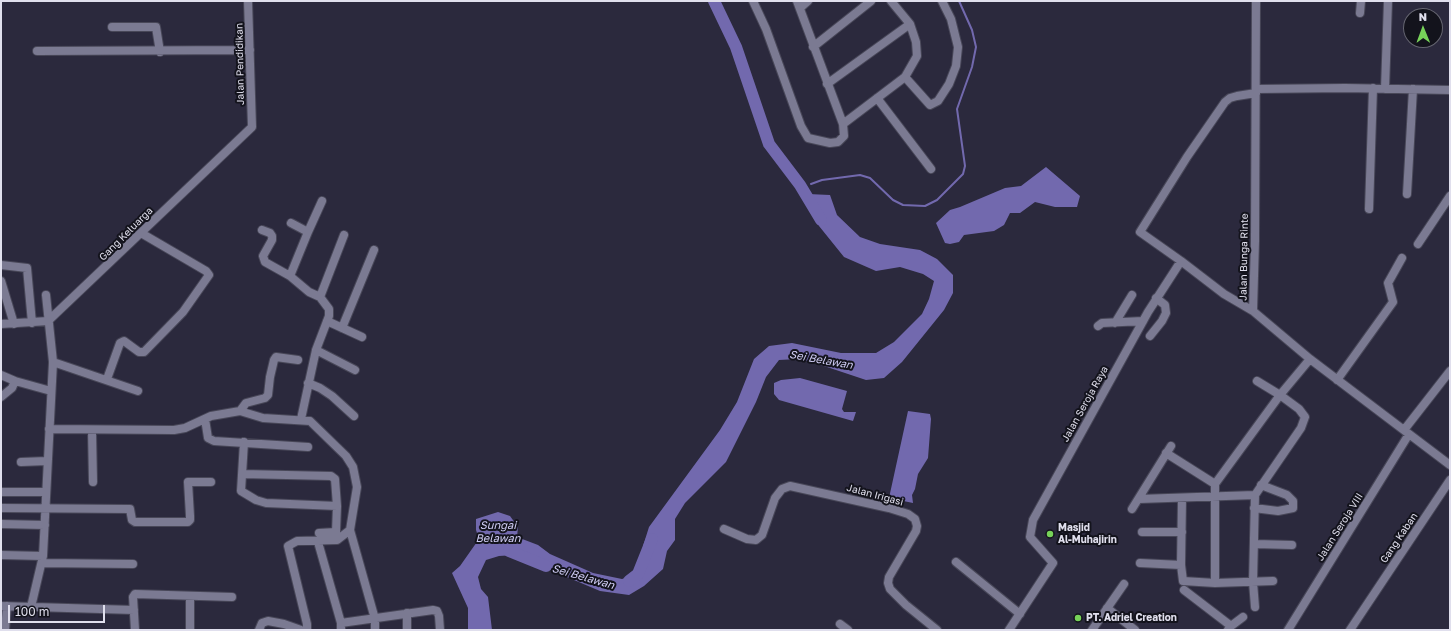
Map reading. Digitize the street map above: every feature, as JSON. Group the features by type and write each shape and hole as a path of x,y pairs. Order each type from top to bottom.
{"street":[{"name":"Jalan Pendidikan","path":"248,1 252,127"},
{"path":"753,1 766,29 801,126 808,138 830,143 838,142 844,136 843,124 798,4 808,1"},
{"path":"813,47 871,1"},
{"path":"843,124 904,77 917,56 916,42 910,24 891,1"},
{"path":"904,77 930,105 938,101 949,84 956,66 958,47 951,19 942,1"},
{"name":"Jalan Bunga Rinte","path":"1256,1 1255,241 1253,311 1310,359 1450,465"},
{"path":"1360,13 1361,1"},
{"path":"1385,89 1388,1"},
{"path":"827,84 910,24"},
{"path":"112,27 156,27 158,30 160,52"},
{"path":"37,51 160,52 250,50"},
{"path":"1368,209 1373,88"},
{"path":"1253,311 1224,294 1140,232 1187,157 1225,102 1230,98 1256,91 1373,88 1450,90"},
{"path":"1407,194 1413,89"},
{"path":"878,98 931,168"},
{"name":"Gang Keluarga","path":"48,321 252,127"},
{"path":"1418,244 1450,196"},
{"path":"290,276 322,200"},
{"path":"291,223 308,232"},
{"path":"262,230 270,233 272,236 262,259 290,276 309,292 320,297 329,309 327,321 316,350 301,419"},
{"path":"107,379 120,343 124,342 139,352 144,352 183,312 209,275 206,271 141,233"},
{"path":"320,297 344,235"},
{"path":"342,328 374,250"},
{"path":"1337,380 1393,302 1388,283 1402,258"},
{"name":"Jalan Seroja Raya","path":"1009,630 1053,563 1030,537 1033,520 1156,298 1181,261"},
{"path":"1,265 27,268 32,323"},
{"path":"1,280 14,324"},
{"path":"31,607 43,560 46,508 47,461 53,362 46,295"},
{"path":"1115,323 1132,295"},
{"path":"1150,336 1162,321 1166,313 1165,305 1156,298"},
{"path":"1,324 48,321"},
{"path":"327,321 362,337"},
{"path":"1098,326 1102,323 1143,322"},
{"path":"316,350 355,370"},
{"path":"240,411 246,403 265,398 268,395 270,378 276,357 298,360"},
{"path":"1215,583 1215,484 1280,395 1310,359"},
{"path":"53,362 107,379 138,391"},
{"name":"Jalan Seroja VIII","path":"1288,630 1406,432 1450,371"},
{"path":"1,375 15,381 51,391"},
{"path":"1,397 12,388 15,381"},
{"path":"1255,607 1253,582 1255,544 1254,508 1256,495 1260,485 1304,422 1303,414 1280,395 1257,381"},
{"path":"308,383 320,388 332,396 354,416"},
{"path":"49,429 174,430 185,428 221,413 240,411 263,418 301,419 315,424 346,456 353,467 357,487 350,530 375,619 375,630"},
{"path":"205,419 206,432 210,439 308,447"},
{"path":"92,430 93,482"},
{"path":"244,442 241,492 266,504 337,506"},
{"path":"1132,509 1171,446"},
{"path":"1166,453 1215,484"},
{"path":"21,462 47,461"},
{"path":"242,474 331,476 335,479 337,506 336,532 318,538 297,541 288,546 307,624 307,630"},
{"name":"Gang Kaban","path":"1350,630 1450,480"},
{"path":"1,508 130,509 132,520 135,522 188,522 190,520 190,516 188,482 211,482"},
{"path":"1254,508 1278,511 1293,508 1293,501 1287,495 1260,485"},
{"name":"Jalan Irigasi","path":"724,529 747,540 756,540 762,536 775,498 782,489 790,486 890,508 908,514 915,519 917,526 916,531 889,578 888,583 890,589 906,605 937,630"},
{"path":"1,492 46,492"},
{"path":"1139,499 1214,498 1256,495"},
{"path":"1182,498 1181,564 1183,581 1215,583 1273,581"},
{"path":"1,524 45,525"},
{"path":"318,538 337,540 350,530"},
{"path":"1142,532 1182,532"},
{"path":"318,538 341,627 407,613 437,611 440,630"},
{"path":"1255,544 1292,545"},
{"path":"1,555 43,560 133,564"},
{"path":"956,562 1020,614"},
{"path":"1140,563 1181,564"},
{"path":"1092,630 1124,584"},
{"path":"1184,590 1230,628 1243,617"},
{"path":"135,630 133,597 135,594 232,597"},
{"path":"190,596 190,630"},
{"path":"6,630 4,606 134,610"},
{"path":"1107,608 1135,630"},
{"path":"407,613 407,630"},
{"path":"259,630 262,623 268,622 284,624 301,630"},
{"path":"840,624 848,630"}],"water":[{"path":"1046,167 1080,196 1077,207 1055,207 1035,202 1020,213 1010,213 1004,225 994,231 964,235 959,242 950,244 945,243 936,223 950,210 1005,188 1021,186"},
{"name":"Sungai Belawan","path":"808,194 830,195 837,215 860,237 880,244 920,250 937,259 953,275 953,293 944,310 902,362 884,378 866,380 809,361 798,359 779,360 766,377 756,402 726,462 685,503 675,519 675,540 667,551 663,569 644,586 629,595 600,591 548,569 527,558 515,555 499,556 486,560 478,577 481,589 488,597 492,630 468,630 468,608 452,573 460,566 479,539 476,530 476,519 498,512 510,516 518,527 517,537 538,545 550,554 593,573 622,579 638,574 647,558 643,546 649,527 720,430 737,402 754,359 769,346 792,343 841,353 876,353 894,342 922,314 929,299 934,281 923,274 900,267 876,271 844,257 819,226"},
{"path":"800,378 847,391 842,409 844,412 856,412 853,421 779,400 774,394 774,383 781,380"},
{"path":"908,411 930,414 931,419 928,458 918,474 915,489 912,495 913,503 889,498"}],"waterway":[{"name":"Sei Belawan","path":"714,1 736,47 769,144 800,185 821,220"},
{"path":"811,184 822,180 860,175 870,178 893,200 903,205 925,206 937,200 963,174 965,166 957,109 972,67 976,47 972,30 959,1"},
{"name":"Sei Belawan","path":"629,581 638,574 652,539"},
{"name":"Sei Belawan","path":"509,551 546,566"}],"place":[{"name":"Masjid Al-Muhajirin","path":"1050,534"},
{"name":"PT. Adriel Creation","path":"1078,618"}]}
